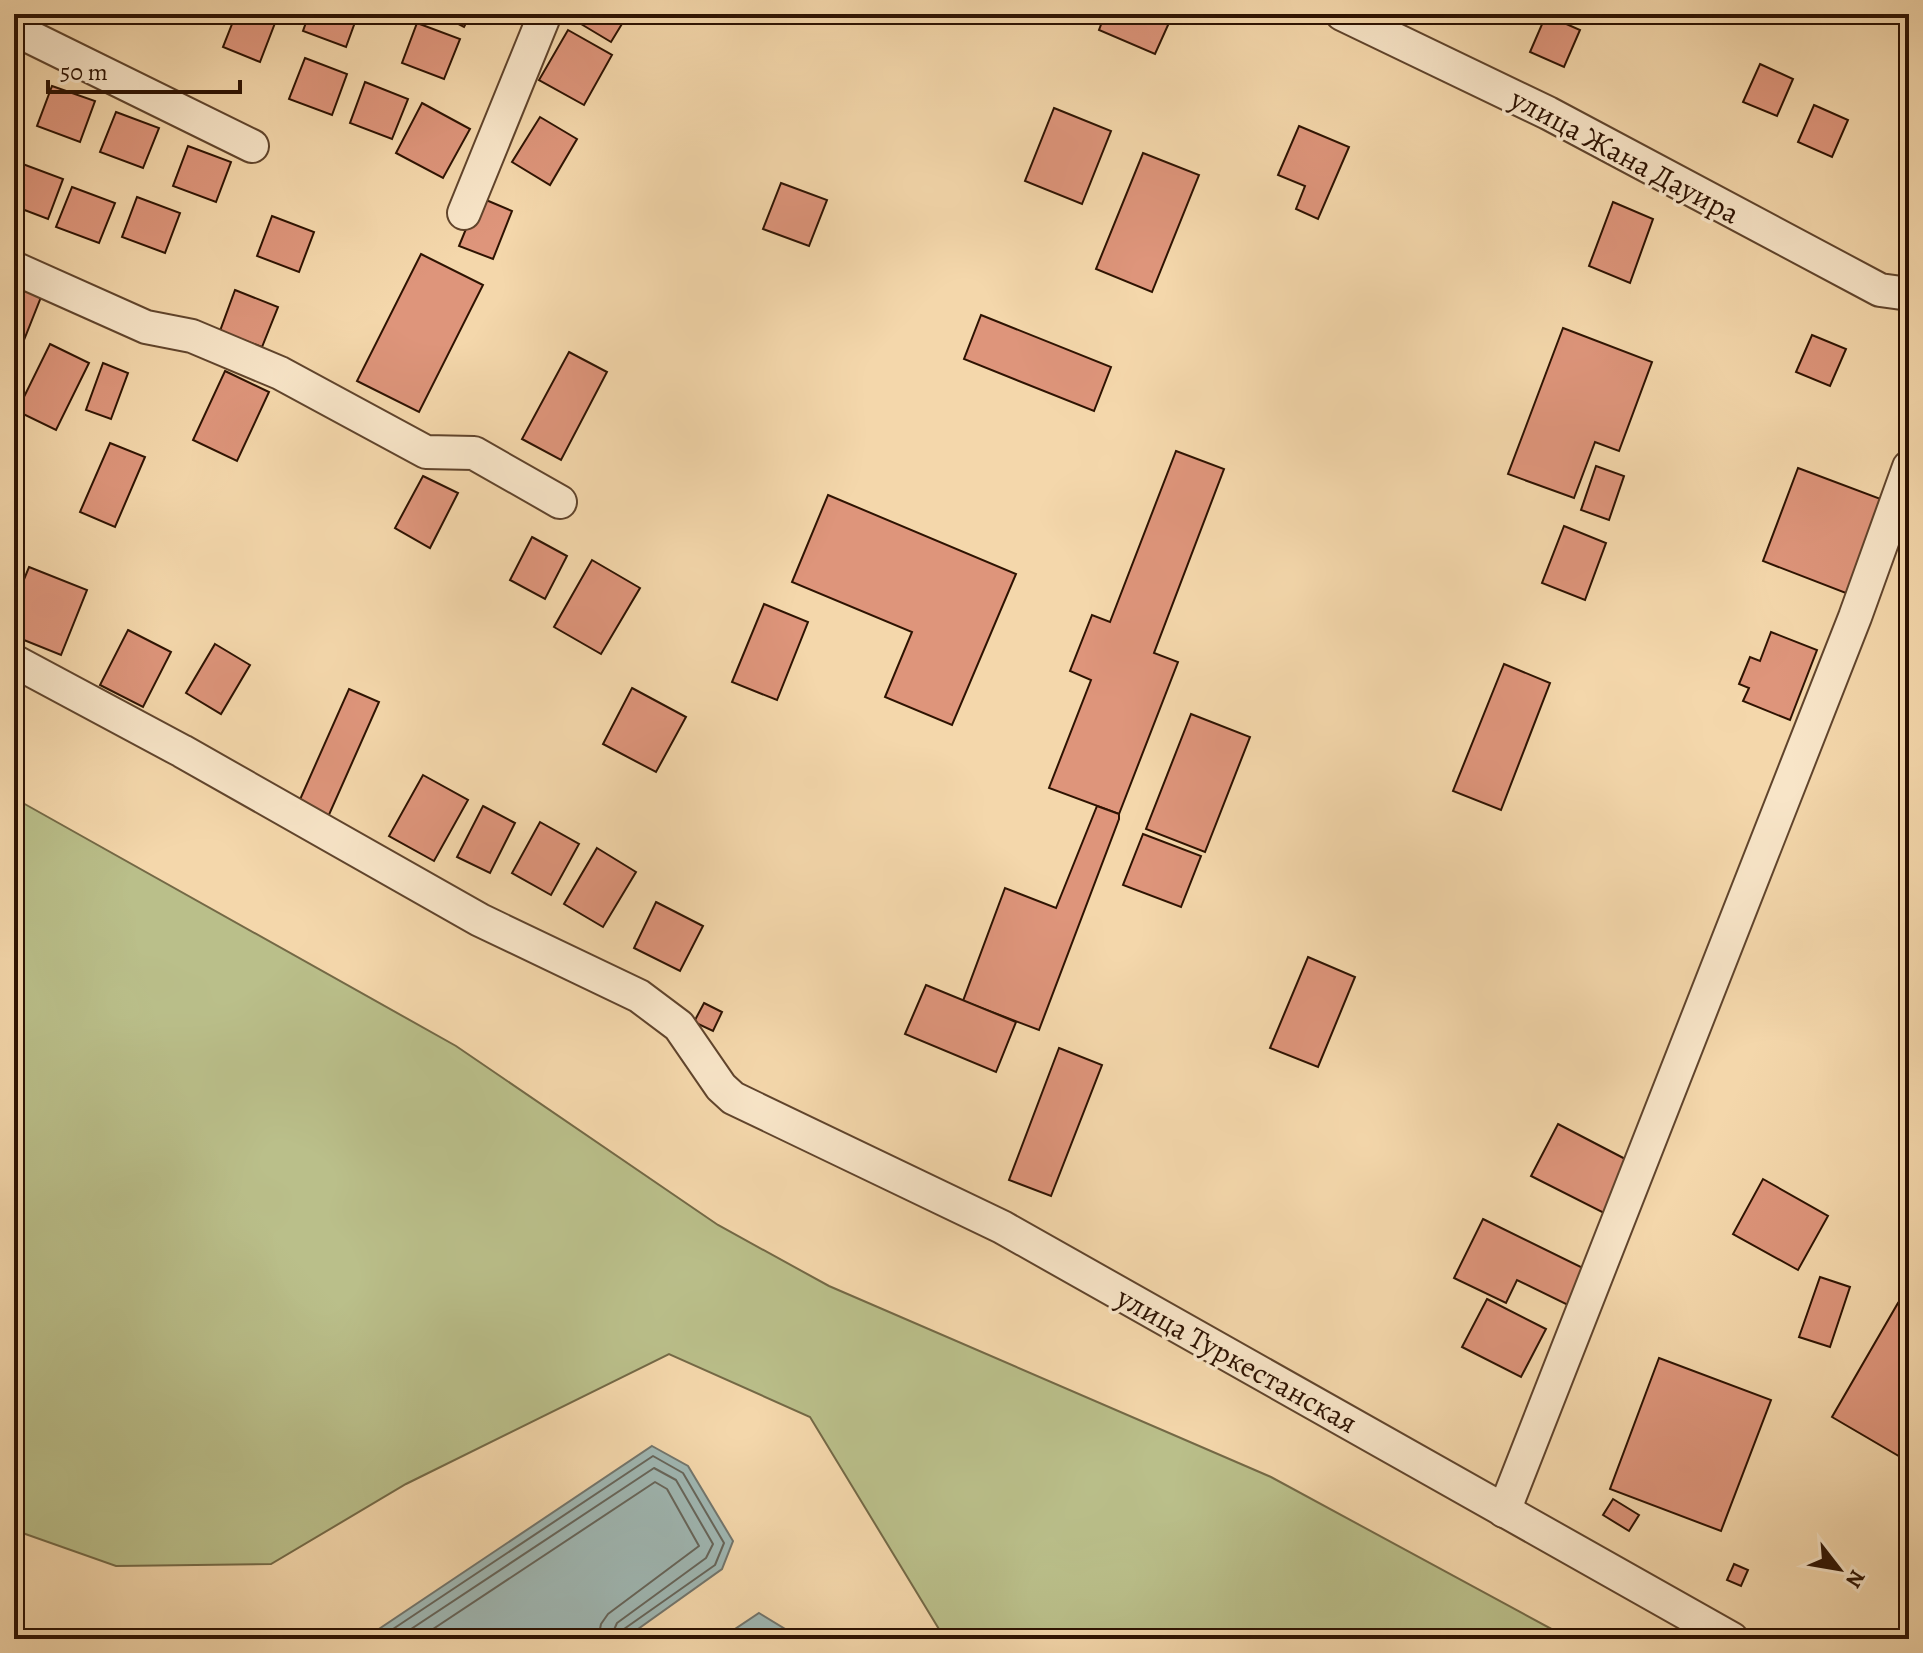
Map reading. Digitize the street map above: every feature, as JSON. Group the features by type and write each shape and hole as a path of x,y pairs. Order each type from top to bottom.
{"street":[{"path":"464,213 545,14"},
{"name":"улица Жана Дауира","path":"1342,14 1548,113 1880,290 1909,294"},
{"path":"14,29 252,146"},
{"path":"14,268 146,327 192,336 280,373 426,452 474,453 560,502"},
{"path":"1504,1511 1855,617 1909,467"},
{"name":"улица Туркестанская","path":"14,661 182,751 480,920 639,996 679,1026 721,1087 733,1098 1002,1227 1732,1639"}],"green space":[{"path":"14,798 456,1046 718,1225 829,1286 1271,1477 1570,1639 945,1639 810,1417 669,1354 406,1484 271,1564 116,1566 14,1530"}],"water":[{"path":"652,1446 688,1466 733,1541 722,1569 624,1639 364,1639"},
{"path":"759,1613 790,1632 794,1639 720,1639"}],"building":[{"path":"236,14 253,14 275,23 260,62 223,47"},
{"path":"309,14 358,14 346,47 303,31"},
{"path":"439,14 471,14 464,27"},
{"path":"587,14 628,14 611,42 581,24"},
{"path":"1105,14 1173,14 1155,54 1099,30"},
{"path":"1546,15 1580,30 1564,67 1530,52"},
{"path":"417,23 460,39 444,79 402,63"},
{"path":"568,30 612,55 584,105 539,80"},
{"path":"305,58 347,74 332,115 289,99"},
{"path":"1760,64 1793,79 1777,116 1743,102"},
{"path":"365,82 408,99 392,139 350,123"},
{"path":"52,86 95,101 80,142 37,126"},
{"path":"422,103 470,129 443,178 396,153"},
{"path":"1814,105 1848,120 1832,157 1798,142"},
{"path":"1054,108 1111,131 1082,204 1025,181"},
{"path":"116,112 159,128 143,168 100,152"},
{"path":"540,117 577,139 550,185 512,162"},
{"path":"1299,126 1349,147 1318,219 1296,209 1305,186 1278,175"},
{"path":"188,146 231,162 216,202 173,186"},
{"path":"1143,153 1199,175 1152,292 1096,269"},
{"path":"20,163 63,179 48,219 14,206 14,180"},
{"path":"781,183 827,200 809,246 763,229"},
{"path":"72,187 115,203 99,243 56,227"},
{"path":"137,197 180,213 165,253 122,237"},
{"path":"479,197 512,211 493,259 459,246"},
{"path":"1613,202 1653,219 1630,283 1589,266"},
{"path":"272,216 314,232 299,272 257,256"},
{"path":"421,254 483,285 419,412 357,381"},
{"path":"14,280 43,292 24,340 14,336"},
{"path":"235,290 278,307 262,347 220,331"},
{"path":"981,315 1111,367 1094,411 964,359"},
{"path":"1563,328 1652,362 1619,451 1595,442 1574,498 1508,474"},
{"path":"1812,335 1846,349 1830,386 1796,372"},
{"path":"50,344 89,363 56,430 17,411"},
{"path":"569,352 607,372 561,460 522,439"},
{"path":"103,363 128,373 111,419 86,410"},
{"path":"225,371 269,392 237,461 193,440"},
{"path":"110,443 145,457 115,527 80,512"},
{"path":"1176,451 1224,469 1154,653 1178,662 1119,814 1049,788 1091,680 1070,671 1092,615 1110,622"},
{"path":"1596,466 1624,476 1609,520 1581,510"},
{"path":"1798,468 1886,501 1851,595 1763,561"},
{"path":"423,476 458,493 430,548 395,528"},
{"path":"828,495 1016,574 952,725 885,697 912,632 792,582"},
{"path":"1564,526 1606,543 1585,600 1542,583"},
{"path":"532,537 567,556 545,599 510,580"},
{"path":"592,560 640,588 601,654 554,627"},
{"path":"29,567 87,590 61,655 14,636 14,604"},
{"path":"764,604 808,622 777,700 732,682"},
{"path":"128,630 171,652 143,707 100,685"},
{"path":"1771,632 1817,650 1790,720 1743,701 1749,688 1739,684 1750,657 1760,661"},
{"path":"215,644 250,665 221,714 186,693"},
{"path":"1504,664 1550,683 1501,810 1453,791"},
{"path":"632,688 686,717 656,772 603,744"},
{"path":"349,689 379,702 328,817 298,804"},
{"path":"1191,714 1250,737 1205,852 1146,829"},
{"path":"423,775 468,800 434,861 389,836"},
{"path":"483,806 515,823 490,873 457,857"},
{"path":"1097,806 1119,814 1119,819 1039,1030 963,1001 1005,888 1056,908"},
{"path":"540,822 579,844 551,895 512,873"},
{"path":"1143,834 1201,856 1181,907 1123,885"},
{"path":"597,848 636,872 603,927 564,904"},
{"path":"656,902 703,926 680,971 634,948"},
{"path":"1308,957 1355,977 1318,1067 1270,1048"},
{"path":"926,985 1016,1022 996,1072 905,1034"},
{"path":"704,1003 722,1012 713,1031 694,1022"},
{"path":"1059,1048 1102,1065 1051,1196 1009,1180"},
{"path":"1558,1124 1633,1163 1606,1214 1531,1176"},
{"path":"1763,1179 1828,1216 1798,1270 1733,1234"},
{"path":"1483,1219 1589,1271 1572,1307 1517,1280 1506,1303 1454,1278"},
{"path":"1820,1277 1850,1287 1830,1347 1799,1337"},
{"path":"1487,1299 1546,1329 1521,1377 1462,1347"},
{"path":"1898,1303 1909,1310 1909,1462 1832,1417"},
{"path":"1659,1358 1771,1400 1721,1531 1610,1489"},
{"path":"1613,1499 1639,1515 1629,1531 1603,1515"},
{"path":"1734,1564 1748,1570 1741,1586 1727,1580"}]}
